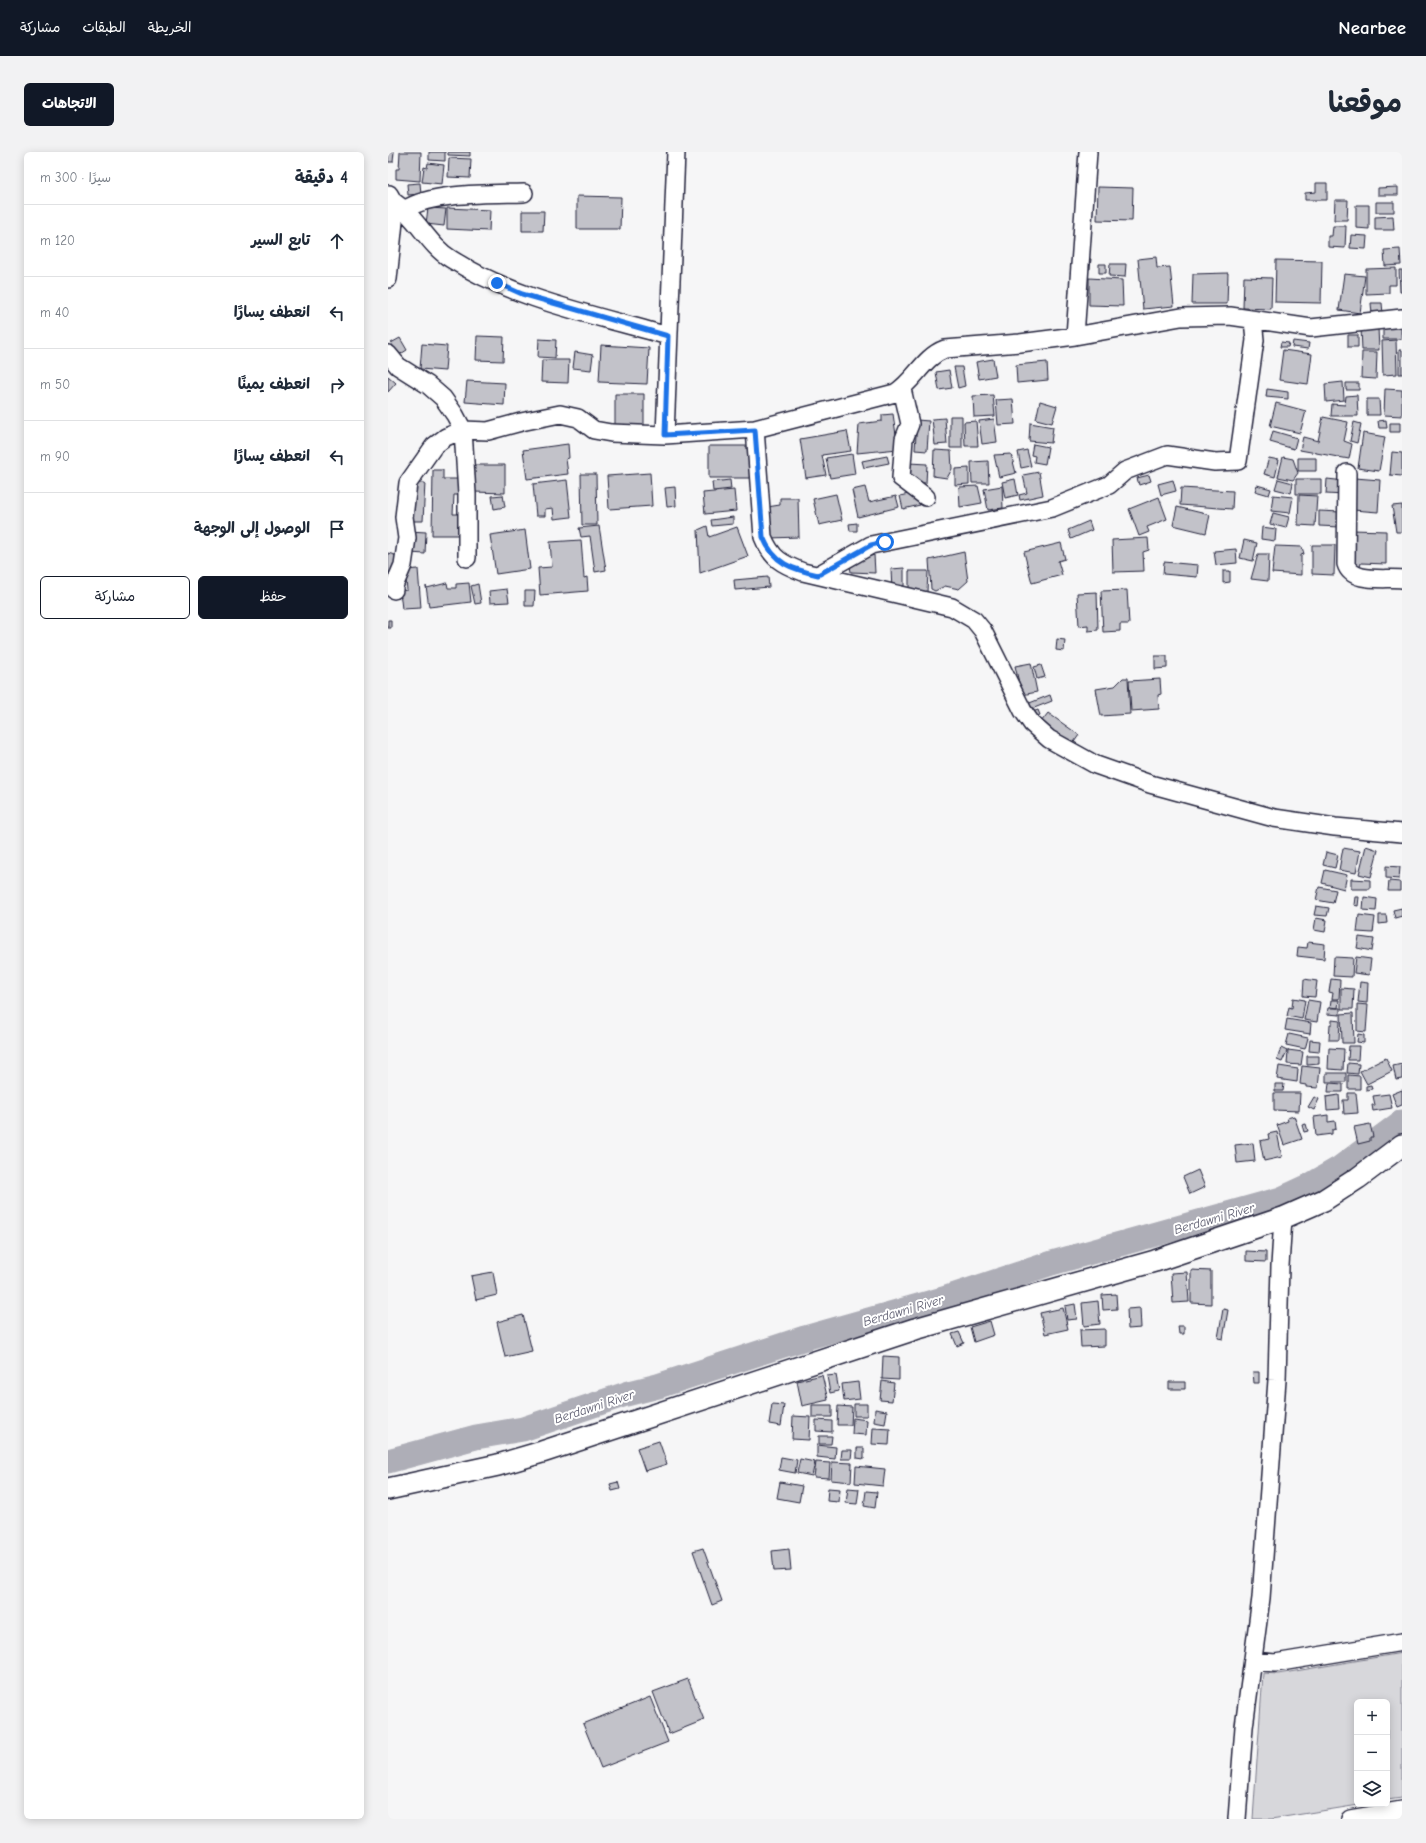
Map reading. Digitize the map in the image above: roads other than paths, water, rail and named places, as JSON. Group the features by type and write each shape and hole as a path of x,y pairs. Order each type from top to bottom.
{"street":[{"path":"665,435 676,152"},
{"path":"1075,336 1088,152"},
{"path":"396,201 419,202 471,194 524,193"},
{"path":"396,201 437,248 449,258 473,272 522,294 668,336"},
{"path":"388,279 396,201"},
{"path":"394,590 394,586 403,565 407,538 404,517 408,483 434,446 446,437 463,430 488,431 560,414 578,418 594,430 611,433 665,435 755,430 880,398 902,389 927,359 935,352 945,349 1020,343 1075,336 1181,317 1230,316 1310,328 1402,318"},
{"path":"818,575 871,545 1052,508 1109,485 1125,471 1167,455 1215,462 1238,461 1254,340 1253,320"},
{"path":"388,354 398,366 428,385 443,398 463,430 467,494 466,558"},
{"path":"902,389 910,424 904,439 901,478 926,497"},
{"path":"755,430 763,537 768,549 776,559 787,566 818,575 930,601 964,612 974,620 983,631 1023,711 1032,724 1049,739 1096,765 1150,784 1274,818 1335,827 1402,833"},
{"path":"1347,473 1346,564 1348,570 1357,576 1402,579"},
{"path":"388,1489 498,1464 542,1452 916,1329 1155,1261 1283,1218 1324,1200 1358,1178 1402,1145"},
{"path":"1237,1819 1244,1727 1261,1598 1277,1380 1280,1266 1283,1218"},
{"path":"1253,1661 1275,1663 1402,1642"},
{"path":"1350,1819 1402,1810"}],"waterway":[{"name":"Berdawni River","path":"388,1461 476,1437 523,1429 626,1394 658,1386 805,1338 943,1299 1052,1263 1281,1199 1309,1186 1340,1168 1402,1122"}]}
